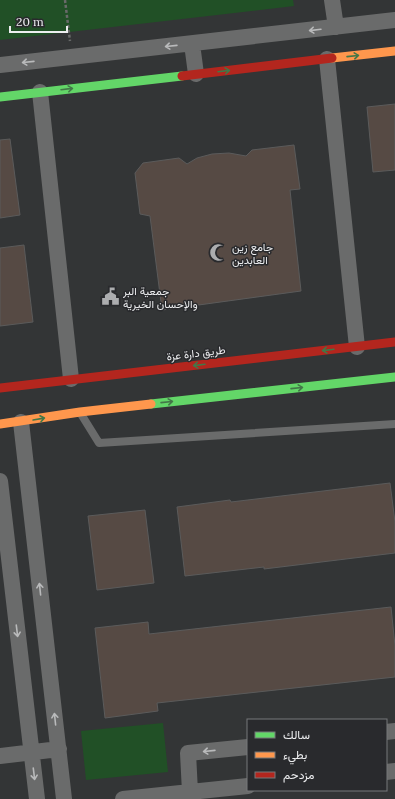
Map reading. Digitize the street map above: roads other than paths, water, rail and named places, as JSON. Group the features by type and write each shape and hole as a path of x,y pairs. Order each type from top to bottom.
{"main road":[{"path":"0,97 395,52"},
{"name":"طريق دارة عزة","path":"0,388 395,342"},
{"path":"0,424 80,412 395,377"}],"street":[{"path":"332,0 336,27"},
{"path":"0,65 395,20"},
{"path":"192,44 196,74"},
{"path":"327,59 357,346"},
{"path":"40,92 71,379"},
{"path":"21,422 64,799"},
{"path":"0,481 37,799"},
{"path":"190,792 188,753 247,747"},
{"path":"0,756 59,749"},
{"path":"123,799 247,786"}],"lane":[{"path":"80,412 99,443 395,424"}],"place":[{"name":"جامع زين العابدين","path":"219,253"},
{"name":"جمعية البر والإحسان الخيرية","path":"110,297"}]}
